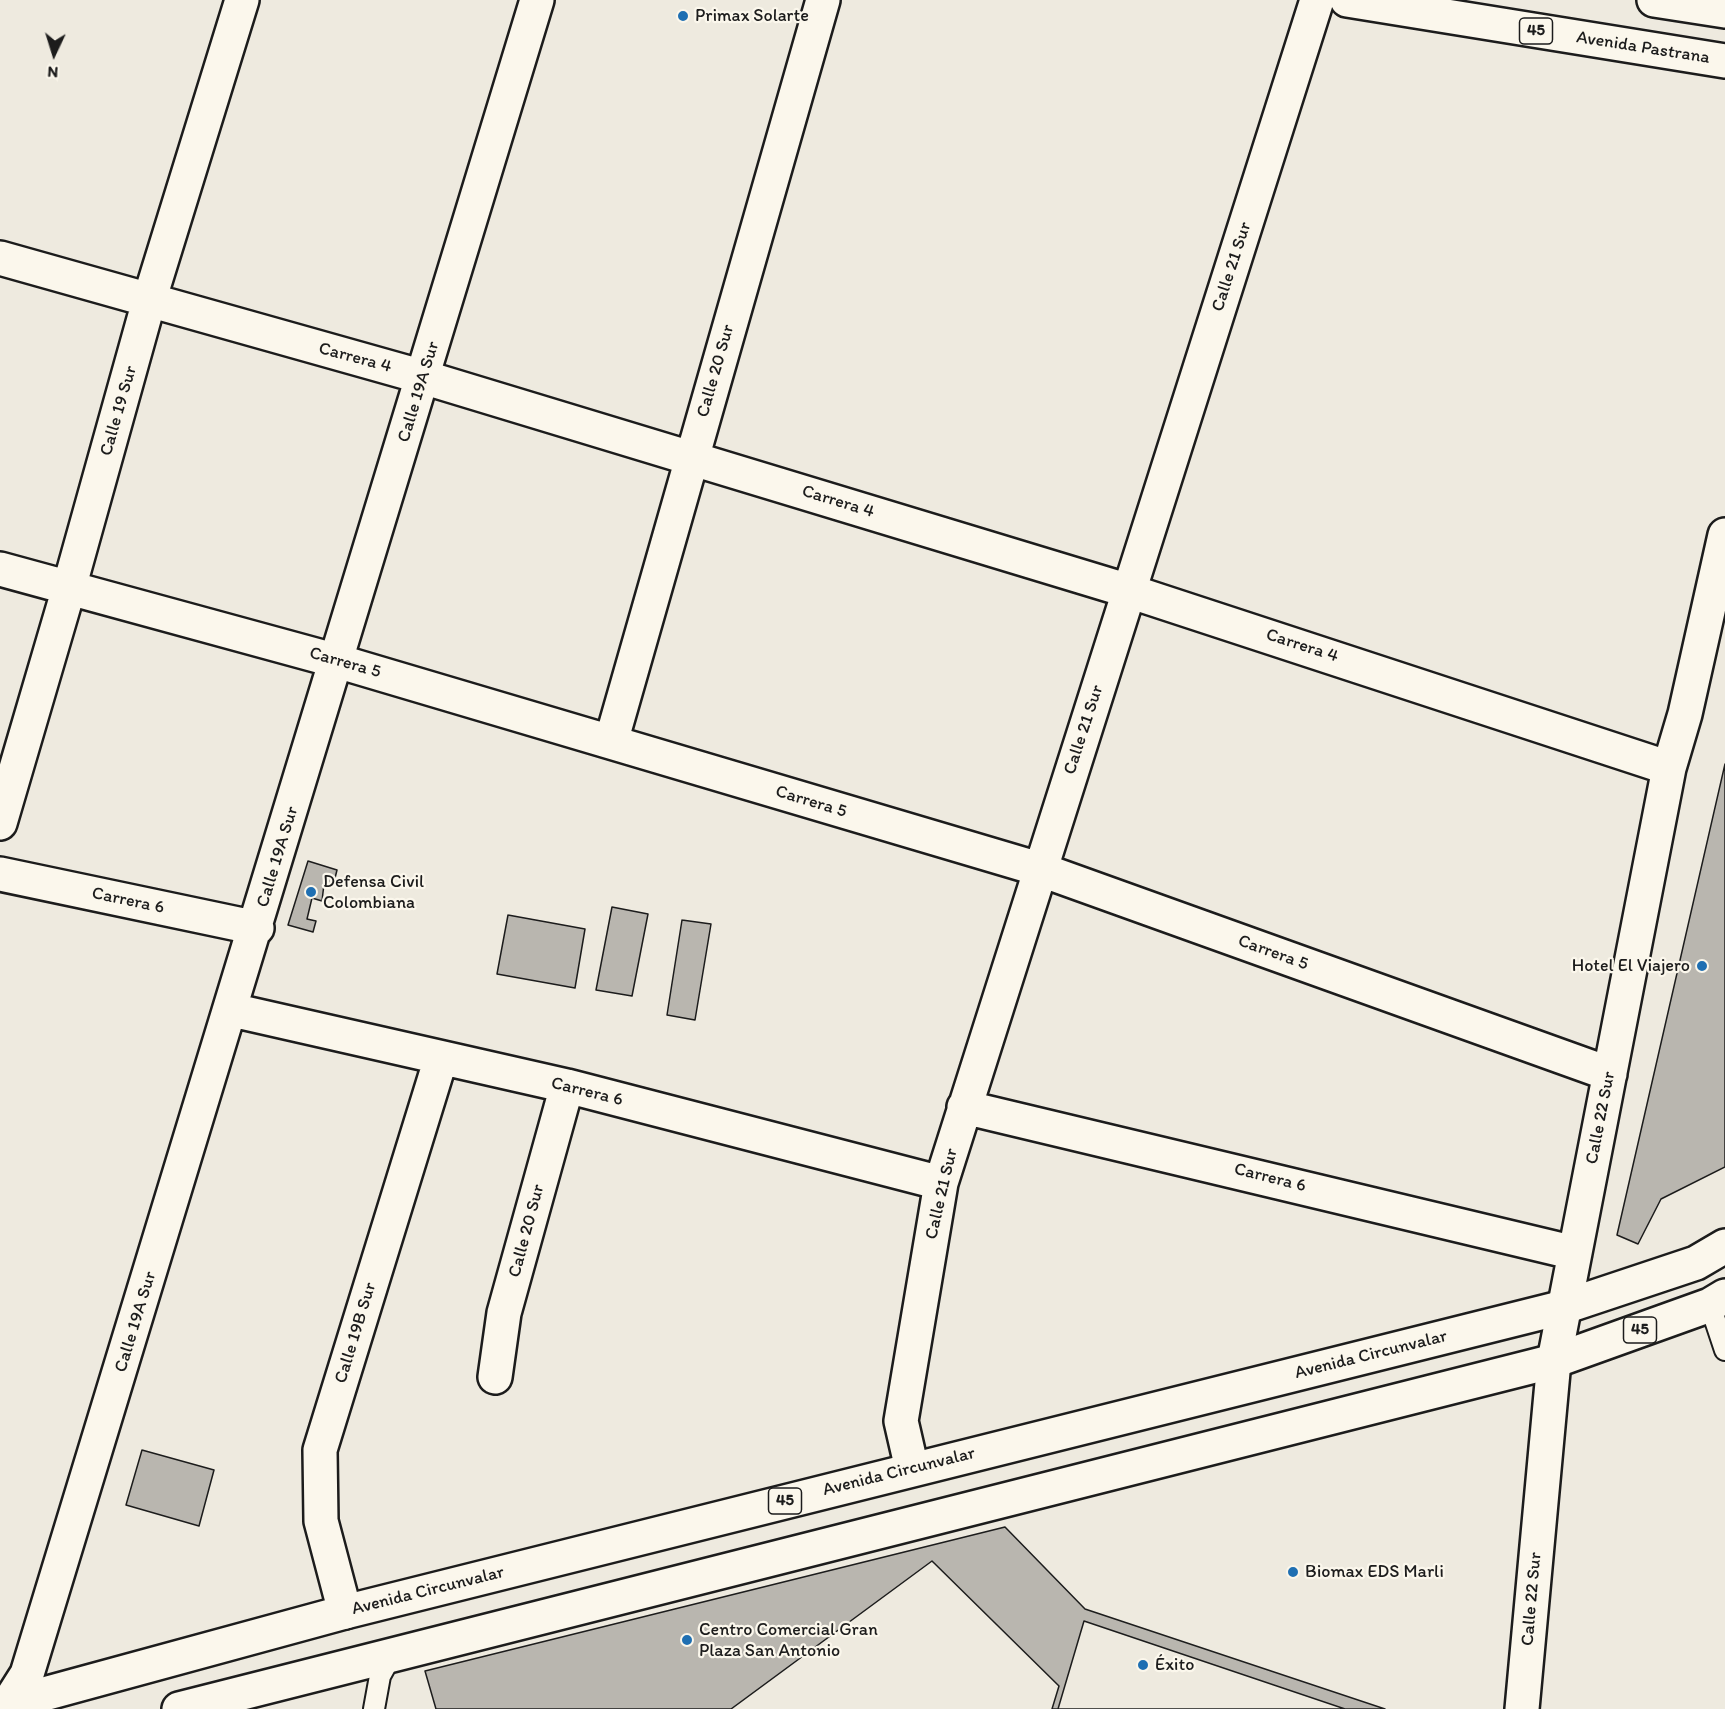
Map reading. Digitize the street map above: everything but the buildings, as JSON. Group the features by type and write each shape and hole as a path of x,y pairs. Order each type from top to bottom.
{"main road":[{"name":"Calle 19 Sur","path":"0,823 69,588 149,301 242,0"},
{"name":"Calle 19A Sur","path":"5,1706 27,1674 257,928 537,0"},
{"name":"Calle 20 Sur","path":"611,742 823,0"},
{"name":"Calle 21 Sur","path":"912,1469 901,1421 941,1183 1317,0"},
{"name":"Avenida Pastrana","path":"1347,0 1725,61"},
{"path":"1654,0 1725,11"},
{"name":"Carrera 4","path":"0,258 423,376 1129,591 1670,768"},
{"name":"Calle 22 Sur","path":"1522,1709 1554,1361 1670,768 1685,714 1725,535"},
{"name":"Carrera 5","path":"0,569 337,661 1039,869 1610,1074"},
{"name":"Carrera 6","path":"0,873 257,928"},
{"name":"Carrera 6","path":"231,1010 567,1086 941,1183"},
{"name":"Calle 19B Sur","path":"345,1612 321,1521 320,1450 441,1058"},
{"name":"Calle 20 Sur","path":"495,1377 504,1313 567,1086"},
{"name":"Carrera 6","path":"964,1107 1575,1253"},
{"name":"Avenida Circunvalar","path":"5,1706 345,1612 1004,1445 1564,1307 1696,1263 1725,1246"},
{"name":"45","path":"179,1709 1554,1361 1717,1300"},
{"path":"1004,1445 1017,1496"}],"lane":[{"path":"1717,1300 1725,1350"},
{"path":"374,1709 380,1676 391,1656"}],"place":[{"name":"Primax Solarte","path":"683,16"},
{"name":"Defensa Civil Colombiana","path":"311,892"},
{"name":"Hotel El Viajero","path":"1702,966"},
{"name":"Biomax EDS Marli","path":"1293,1572"},
{"name":"Centro Comercial Gran Plaza San Antonio","path":"687,1640"},
{"name":"Éxito","path":"1143,1665"}]}
